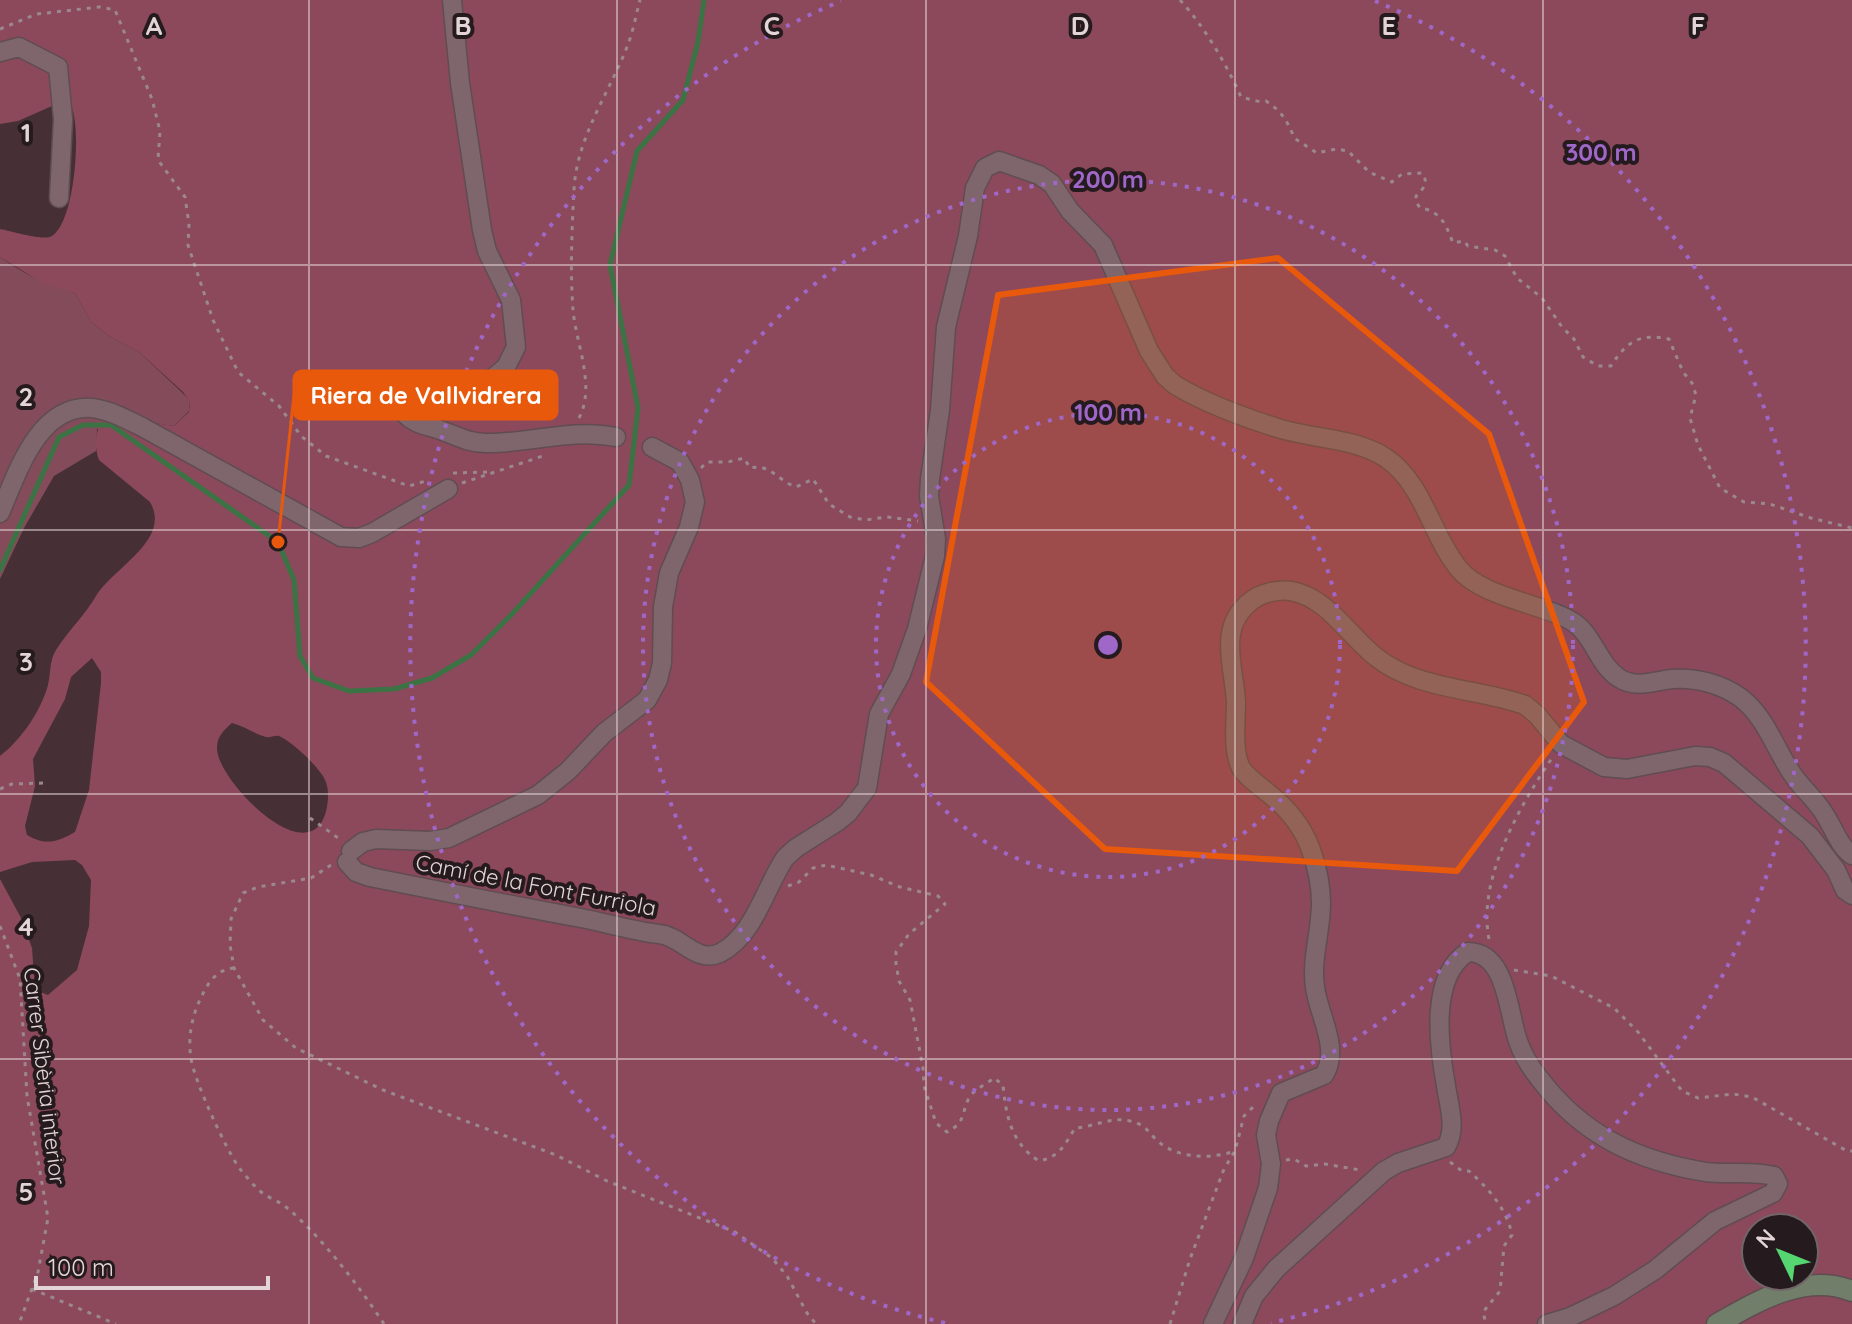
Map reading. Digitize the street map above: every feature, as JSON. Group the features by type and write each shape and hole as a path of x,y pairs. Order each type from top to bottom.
{"main road":[{"path":"1717,1324 1762,1301 1799,1287 1820,1283 1852,1291"}],"street":[{"path":"452,0 460,83 482,230 487,251 511,300 516,347 506,367 481,388 443,398 411,400 404,413 418,424 465,440 485,443 595,433 616,437"},
{"path":"0,52 19,47 58,67 63,119 59,198"},
{"name":"Camí de la Font Furriola","path":"690,480 694,510 669,573 663,607 662,663 658,680 647,700 604,733 538,795 449,838 363,842 349,857 356,872 641,932 665,934 698,955 717,954 738,940 785,858 848,813 867,788 879,714 901,674 917,629 935,556 930,479 940,410 946,327 980,175 991,163 1007,162 1052,184 1070,211 1103,245 1149,351 1165,376 1175,385 1256,420 1311,436 1363,446 1388,460 1409,482 1453,560 1465,575 1487,587 1569,619 1584,631 1619,678 1642,684 1686,679 1734,693 1750,705 1763,722 1796,779 1814,799 1844,848 1852,855"},
{"path":"0,513 37,437 63,415 90,408 144,428 341,537 359,538 372,533 441,481"},
{"path":"652,447 675,458 690,480"},
{"path":"1213,1324 1250,1240 1268,1188 1271,1164 1266,1135 1281,1093 1318,1078 1327,1070 1326,1027 1315,992 1313,972 1320,922 1320,886 1310,846 1282,805 1247,775 1238,758 1229,641 1239,612 1249,602 1268,593 1290,591 1301,594 1319,604 1388,665 1420,678 1525,705 1561,744 1586,759 1618,769 1695,756 1717,759 1737,772 1810,836 1836,870 1841,885 1852,895"},
{"path":"1242,1324 1254,1296 1276,1269 1384,1171 1398,1163 1446,1147 1452,1132 1442,1066 1441,1014 1447,971 1468,952 1477,952 1496,967 1518,1043 1538,1077 1558,1100 1597,1134 1633,1154 1708,1172 1762,1173 1774,1176 1778,1184 1773,1193 1715,1221 1655,1270 1614,1296 1570,1317 1547,1324"}],"path":[{"path":"570,436 585,408 585,383 573,310 574,186 595,115 628,45 640,0"},
{"path":"1180,0 1201,22 1207,39 1232,76 1241,97 1266,101 1281,111 1294,138 1317,153 1336,149 1348,151 1369,172 1392,182 1402,174 1422,173 1426,179 1425,188 1416,196 1420,208 1433,210 1444,221 1453,243 1464,241 1468,246 1495,250 1505,256 1517,278 1542,298 1574,339 1583,357 1598,366 1611,366 1620,351 1633,341 1651,335 1669,339 1683,372 1692,383 1696,395 1690,418 1698,445 1720,488 1744,502 1770,504 1852,528"},
{"path":"0,29 37,14 100,7 115,10 152,99 160,131 158,160 185,197 188,245 213,320 238,372 279,406 301,436 326,456 409,486 518,466 548,455"},
{"path":"690,480 707,462 744,458 750,468 760,465 773,471 783,482 796,487 813,479 829,504 850,517 865,520 887,517 934,523"},
{"path":"441,481 455,472 489,472"},
{"path":"1561,744 1530,792 1499,854 1486,926 1496,967 1524,969 1551,976 1614,1008 1638,1032 1682,1091 1698,1098 1733,1094 1752,1097 1852,1151"},
{"path":"0,789 12,784 45,783"},
{"path":"310,818 335,834 349,857 328,865 311,878 258,887 243,893 231,919 230,945 234,968 263,1020 296,1048 383,1090 556,1155 607,1181 735,1232 772,1258 787,1276 816,1324"},
{"path":"763,895 799,882 813,868 826,865 938,896 945,904 909,934 896,952 896,964 899,981 910,1000 924,1086 936,1123 947,1132 957,1127 964,1117 972,1094 994,1078 1003,1085 1015,1140 1027,1154 1039,1161 1053,1158 1061,1151 1075,1128 1099,1125 1117,1118 1147,1128 1158,1141 1173,1151 1218,1157 1235,1151"},
{"name":"Carrer Sibèria interior","path":"0,926 20,979 27,1096 48,1218 44,1248 19,1324"},
{"path":"234,968 218,972 207,986 194,1014 189,1039 191,1061 202,1090 226,1146 239,1167 261,1191 286,1207 323,1246 384,1324"},
{"path":"1170,1324 1190,1259 1224,1169 1235,1151 1244,1116 1268,1096 1281,1093"},
{"path":"1429,1153 1435,1158 1449,1161 1462,1171 1469,1171 1488,1187 1509,1219 1512,1235 1504,1246 1503,1279 1497,1298 1483,1312 1486,1324"},
{"path":"1271,1164 1294,1159 1306,1166 1325,1164 1384,1171"},
{"path":"32,1289 116,1324"}],"highlighted area":[{"path":"1278,258 1489,434 1584,702 1457,871 1105,849 926,682 998,295"}],"shaded area":[{"path":"0,0 1852,0 1852,1324 0,1324 0,879 21,918 32,948 35,990 48,995 77,970 89,926 91,880 75,860 32,862 0,872 0,756 35,715 45,695 56,650 104,585 138,553 153,529 155,516 150,502 99,460 96,440 102,420 112,416 174,426 189,412 190,401 139,352 91,322 75,293 46,285 0,257 0,229 45,238 59,229 71,197 74,176 76,134 71,106 61,102 18,121 0,124","holes":["92,658 101,672 89,790 75,832 57,840 40,841 27,835 25,826 35,786 33,759 65,699 71,677","232,723 266,737 279,736 307,757 325,780 328,793 327,807 318,826 304,833 286,828 266,816 232,781 221,763 217,748 220,737"]},
{"path":"0,257 36,278 75,293 91,322 139,352 190,400 189,411 174,426 154,423 97,429 96,451 54,476 24,528 0,579"}],"waterway":[{"path":"0,570 59,437 83,425 111,425 278,542 294,580 300,656 313,678 349,691 394,689 432,678 471,655 629,485 638,408 610,265 637,151 683,100 698,42 704,0"}],"place":[{"name":"Riera de Vallvidrera","path":"278,542"}]}
